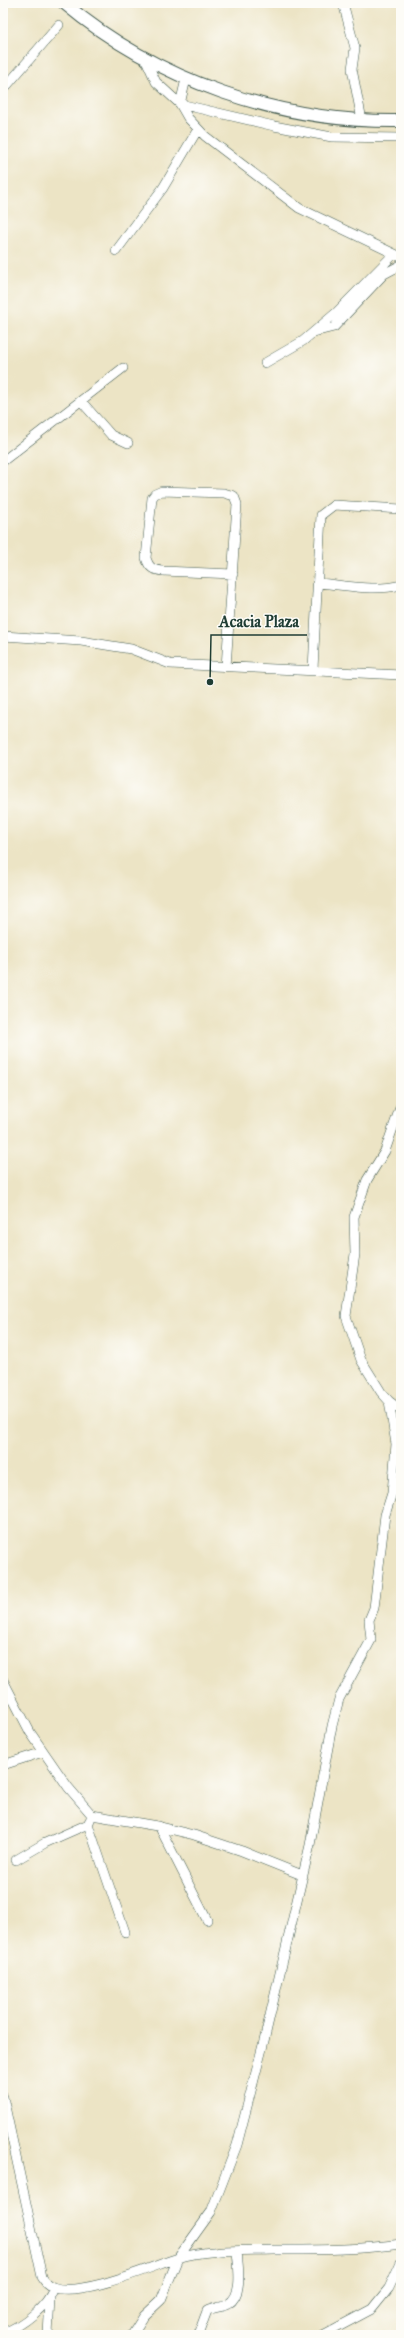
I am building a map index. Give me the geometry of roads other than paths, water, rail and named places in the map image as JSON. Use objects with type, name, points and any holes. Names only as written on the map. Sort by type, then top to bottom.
[{"type":"main road","points":[[64,3],[83,19],[146,60],[186,79],[256,102],[293,111],[362,120],[401,121]]},
{"type":"street","points":[[343,3],[355,48],[352,69],[362,120]]},
{"type":"street","points":[[3,90],[59,25]]},
{"type":"street","points":[[146,60],[156,82],[180,104],[188,118],[198,129],[223,152],[298,208],[398,256],[303,341],[265,363]]},
{"type":"street","points":[[180,104],[186,79]]},
{"type":"street","points":[[180,104],[274,126],[332,137],[401,138]]},
{"type":"street","points":[[116,252],[163,188],[198,129]]},
{"type":"street","points":[[313,332],[334,327],[384,274],[401,265]]},
{"type":"street","points":[[3,461],[123,368]]},
{"type":"street","points":[[81,401],[111,435],[128,443]]},
{"type":"street","points":[[226,667],[233,574],[237,504],[234,496],[224,493],[162,491],[155,494],[152,498],[146,551],[148,566],[158,570],[233,574]]},
{"type":"street","points":[[313,669],[321,515],[334,505],[401,509]]},
{"type":"street","points":[[317,583],[363,589],[386,589],[401,585]]},
{"type":"street","points":[[3,636],[81,641],[131,649],[170,664],[313,669],[401,675]]},
{"type":"street","points":[[401,1107],[385,1152],[367,1180],[354,1217],[354,1254],[346,1316],[361,1360],[389,1401],[401,1410]]},
{"type":"street","points":[[132,2335],[144,2316],[160,2300],[178,2258],[211,2212],[236,2145],[264,2041],[340,1699],[371,1640],[369,1620],[374,1608],[385,1515],[392,1493],[396,1444],[389,1401]]},
{"type":"street","points":[[3,1680],[30,1732],[68,1787],[92,1815],[159,1826],[194,1834],[302,1875]]},
{"type":"street","points":[[3,1765],[44,1752]]},
{"type":"street","points":[[16,1860],[45,1843],[88,1824],[92,1815]]},
{"type":"street","points":[[88,1824],[125,1932]]},
{"type":"street","points":[[159,1826],[207,1920]]},
{"type":"street","points":[[3,2097],[42,2277],[46,2284],[54,2288],[73,2288],[108,2281],[178,2258],[214,2252],[348,2250],[401,2244]]},
{"type":"street","points":[[198,2335],[207,2311],[227,2304],[234,2298],[238,2288],[237,2251]]},
{"type":"street","points":[[323,2335],[372,2309],[388,2288],[401,2262]]},
{"type":"street","points":[[48,2335],[50,2298],[54,2288]]},
{"type":"street","points":[[3,2333],[20,2324],[50,2298]]},
{"type":"place","name":"Acacia Plaza","points":[[210,682]]}]
